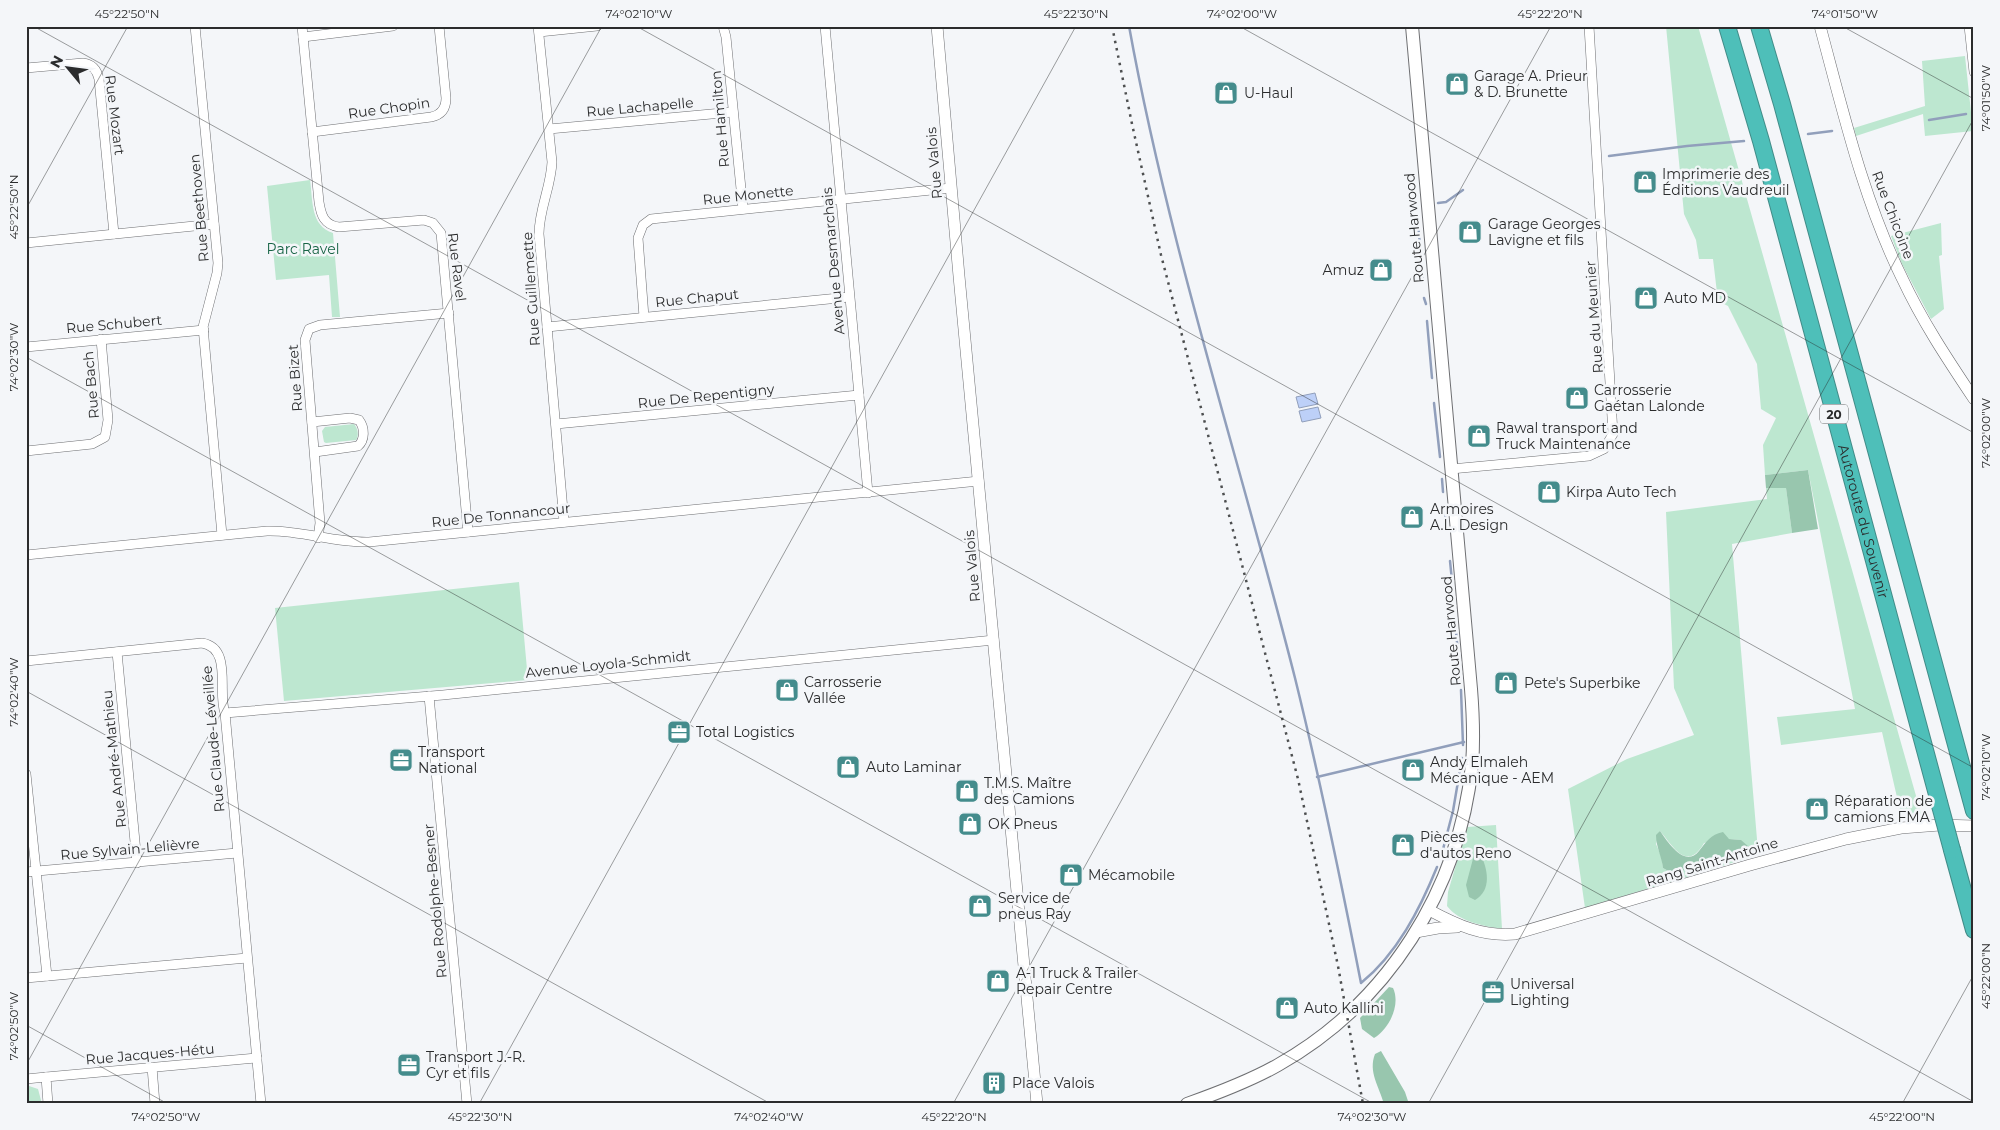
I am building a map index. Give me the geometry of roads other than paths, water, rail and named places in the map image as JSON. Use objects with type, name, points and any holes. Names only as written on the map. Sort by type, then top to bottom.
[{"type":"highway","name":"Autoroute du Souvenir","points":[[1727,26],[1761,142],[1974,930]]},
{"type":"highway","name":"20","points":[[1759,26],[1782,104],[1973,807]]},
{"type":"main road","name":"Route Harwood","points":[[1188,1104],[1265,1072],[1317,1040],[1354,1010],[1373,990],[1400,957],[1429,910],[1446,872],[1460,830],[1467,798],[1472,754],[1470,662],[1412,26]]},
{"type":"street","name":"Rue Beethoven","points":[[195,26],[218,269],[204,330],[222,535]]},
{"type":"street","name":"Rue Ravel","points":[[302,26],[322,218],[331,226],[336,227],[424,220],[433,223],[439,230],[442,238],[468,532]]},
{"type":"street","points":[[303,37],[393,26]]},
{"type":"street","name":"Rue Chopin","points":[[312,132],[431,118],[440,113],[444,108],[446,98],[439,26]]},
{"type":"street","points":[[539,29],[597,26]]},
{"type":"street","name":"Rue Hamilton","points":[[723,26],[726,37],[742,209]]},
{"type":"street","name":"Avenue Desmarchais","points":[[825,26],[868,493]]},
{"type":"street","name":"Rue Valois","points":[[937,26],[1037,1104]]},
{"type":"street","name":"Rue du Meunier","points":[[1451,469],[1589,456],[1604,450],[1613,434],[1589,26]]},
{"type":"street","name":"Rue Chicoine","points":[[1820,26],[1852,146],[1877,220],[1896,266],[1915,304],[1974,399]]},
{"type":"street","name":"Rue Guillemette","points":[[539,29],[549,129],[551,173],[541,213],[539,234],[564,522]]},
{"type":"street","points":[[1971,31],[1974,72]]},
{"type":"street","name":"Rue Mozart","points":[[26,68],[83,62],[90,65],[96,71],[99,79],[114,234]]},
{"type":"street","name":"Rue Lachapelle","points":[[549,129],[733,112]]},
{"type":"street","name":"Rue Monette","points":[[644,317],[638,242],[642,225],[648,220],[952,188]]},
{"type":"street","points":[[26,243],[214,224]]},
{"type":"street","name":"Rue Chaput","points":[[547,326],[850,297]]},
{"type":"street","name":"Rue Bizet","points":[[318,538],[320,523],[305,340],[309,329],[328,324],[449,313]]},
{"type":"street","name":"Rue Schubert","points":[[26,347],[204,330]]},
{"type":"street","name":"Rue Bach","points":[[26,451],[92,444],[105,437],[108,420],[101,339]]},
{"type":"street","name":"Rue De Repentigny","points":[[556,424],[859,394]]},
{"type":"street","points":[[312,422],[350,418],[360,420],[362,427],[363,440],[358,446],[315,452]]},
{"type":"street","name":"Rue De Tonnancour","points":[[26,555],[274,531],[338,541],[363,542],[979,481]]},
{"type":"street","name":"Avenue Loyola-Schmidt","points":[[225,713],[429,696],[994,640]]},
{"type":"street","name":"Rue Claude-Léveillée","points":[[26,661],[208,644],[218,654],[223,687],[222,704],[225,713],[261,1104]]},
{"type":"street","name":"Rue André-Mathieu","points":[[117,652],[137,863]]},
{"type":"street","name":"Rue Rodolphe-Besner","points":[[429,696],[467,1104]]},
{"type":"street","points":[[26,774],[47,976]]},
{"type":"street","name":"Rang Saint-Antoine","points":[[1429,910],[1461,927],[1490,934],[1515,934],[1846,839],[1900,828],[1940,825],[1974,826]]},
{"type":"street","name":"Rue Sylvain-Lelièvre","points":[[26,872],[237,853]]},
{"type":"street","name":"Rang Saint-Antoine","points":[[1416,932],[1438,928],[1461,927]]},
{"type":"street","points":[[26,978],[247,958]]},
{"type":"street","name":"Rue Jacques-Hétu","points":[[26,1079],[257,1058]]},
{"type":"street","points":[[152,1068],[155,1104]]},
{"type":"street","points":[[46,1077],[48,1104]]},
{"type":"water","points":[[1315,393],[1318,404],[1299,408],[1296,397]]},
{"type":"water","points":[[1318,407],[1321,418],[1302,422],[1299,411]]},
{"type":"waterway","points":[[1129,26],[1145,109],[1164,191],[1206,354],[1295,678],[1330,830],[1361,983],[1386,959],[1406,930],[1423,899],[1437,867]]},
{"type":"waterway","points":[[1929,120],[1966,114]]},
{"type":"waterway","points":[[1808,134],[1832,131]]},
{"type":"waterway","points":[[1609,156],[1744,141]]},
{"type":"waterway","points":[[1438,203],[1446,202],[1463,190]]},
{"type":"waterway","points":[[1416,209],[1415,200],[1417,196]]},
{"type":"waterway","points":[[1418,224],[1423,280]]},
{"type":"waterway","points":[[1424,298],[1426,304]]},
{"type":"waterway","points":[[1427,321],[1432,378]]},
{"type":"waterway","points":[[1434,403],[1440,457]]},
{"type":"waterway","points":[[1442,479],[1443,492]]},
{"type":"waterway","points":[[1445,512],[1446,528]]},
{"type":"waterway","points":[[1450,561],[1452,581]]},
{"type":"waterway","points":[[1455,622],[1459,663]]},
{"type":"waterway","points":[[1461,690],[1463,745]]},
{"type":"waterway","points":[[1317,777],[1464,742]]},
{"type":"waterway","points":[[1442,853],[1453,811],[1462,758]]},
{"type":"railway","points":[[1112,26],[1161,255],[1298,779],[1338,966],[1363,1104]]},
{"type":"place","name":"Garage A. Prieur & D. Brunette","points":[[1457,84]]},
{"type":"place","name":"U-Haul","points":[[1226,93]]},
{"type":"place","name":"Imprimerie des Éditions Vaudreuil","points":[[1645,182]]},
{"type":"place","name":"Garage Georges Lavigne et fils","points":[[1470,232]]},
{"type":"place","name":"Amuz","points":[[1381,270]]},
{"type":"place","name":"Auto MD","points":[[1646,298]]},
{"type":"place","name":"Carrosserie Gaétan Lalonde","points":[[1577,398]]},
{"type":"place","name":"Rawal transport and Truck Maintenance","points":[[1479,436]]},
{"type":"place","name":"Kirpa Auto Tech","points":[[1549,492]]},
{"type":"place","name":"Armoires A.L. Design","points":[[1412,517]]},
{"type":"place","name":"Pete's Superbike","points":[[1506,683]]},
{"type":"place","name":"Carrosserie Vallée","points":[[787,690]]},
{"type":"place","name":"Total Logistics","points":[[679,732]]},
{"type":"place","name":"Transport National","points":[[401,760]]},
{"type":"place","name":"Auto Laminar","points":[[848,767]]},
{"type":"place","name":"Andy Elmaleh Mécanique - AEM","points":[[1413,770]]},
{"type":"place","name":"T.M.S. Maître des Camions","points":[[967,791]]},
{"type":"place","name":"Réparation de camions FMA","points":[[1817,809]]},
{"type":"place","name":"OK Pneus","points":[[970,824]]},
{"type":"place","name":"Pièces d'autos Reno","points":[[1403,845]]},
{"type":"place","name":"Mécamobile","points":[[1071,875]]},
{"type":"place","name":"Service de pneus Ray","points":[[980,906]]},
{"type":"place","name":"A-1 Truck & Trailer Repair Centre","points":[[998,981]]},
{"type":"place","name":"Universal Lighting","points":[[1493,992]]},
{"type":"place","name":"Auto Kallini","points":[[1287,1008]]},
{"type":"place","name":"Transport J.-R. Cyr et fils","points":[[409,1065]]},
{"type":"place","name":"Place Valois","points":[[994,1083]]},
{"type":"park label","name":"Parc Ravel","points":[[303,249]]}]
